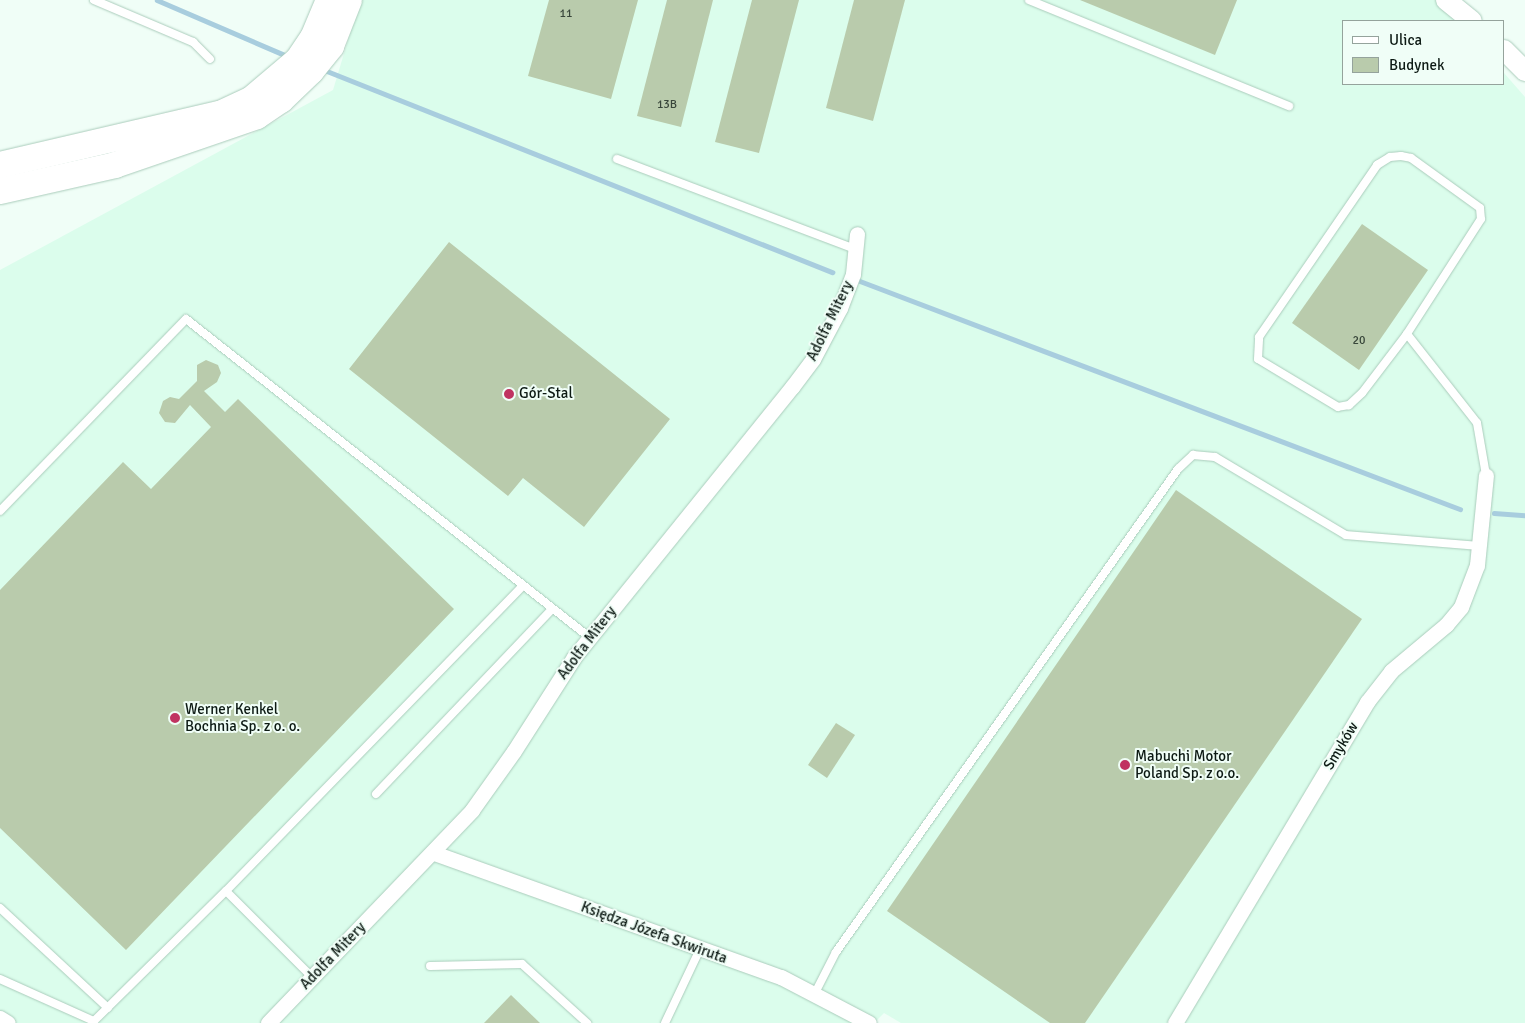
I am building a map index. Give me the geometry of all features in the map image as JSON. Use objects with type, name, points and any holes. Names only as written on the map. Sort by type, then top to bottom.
[{"type":"highway","points":[[0,165],[220,114],[252,100],[298,60],[314,38],[329,0]]},
{"type":"highway","points":[[0,191],[114,165],[172,148],[257,116],[299,85],[321,59],[331,46],[349,0]]},
{"type":"main road","points":[[1446,0],[1471,20]]},
{"type":"main road","points":[[1505,51],[1525,71]]},
{"type":"street","name":"Adolfa Mitery","points":[[268,1023],[434,853],[495,780],[589,637],[813,359],[840,308],[852,274],[857,234]]},
{"type":"street","name":"Smyków","points":[[1175,1023],[1367,702],[1391,671],[1446,625],[1461,607],[1474,580],[1480,546],[1486,475]]},
{"type":"street","name":"Księdza Józefa Skwiruta","points":[[434,853],[700,949],[815,993],[869,1023]]},
{"type":"street","points":[[0,1018],[8,1023]]},
{"type":"lane","points":[[94,0],[193,42],[210,59]]},
{"type":"lane","points":[[1029,0],[1289,106]]},
{"type":"lane","points":[[1401,156],[1411,158],[1480,208],[1481,219],[1407,334],[1362,393],[1344,406],[1338,407],[1258,359],[1259,337],[1377,166],[1390,157],[1401,156]]},
{"type":"lane","points":[[616,159],[855,249]]},
{"type":"lane","points":[[0,511],[186,319],[589,637]]},
{"type":"lane","points":[[1407,334],[1477,423],[1486,475]]},
{"type":"lane","points":[[815,993],[836,952],[1172,477],[1193,454],[1215,456],[1346,535],[1480,546]]},
{"type":"lane","points":[[0,979],[94,1022],[226,891],[523,586]]},
{"type":"lane","points":[[376,794],[552,609]]},
{"type":"lane","points":[[226,891],[312,977]]},
{"type":"lane","points":[[0,908],[108,1008]]},
{"type":"lane","points":[[665,1023],[700,949]]},
{"type":"lane","points":[[430,966],[522,964],[587,1023]]},
{"type":"shaded area","points":[[360,0],[1438,0],[1456,20],[1342,20],[1342,85],[1505,85],[1505,74],[1525,97],[1525,1023],[901,1023],[884,1013],[874,1023],[0,1023],[0,270],[333,90]]},
{"type":"building","points":[[549,0],[638,0],[611,99],[528,76]]},
{"type":"building","points":[[667,0],[713,0],[681,127],[637,116]]},
{"type":"building","points":[[752,0],[799,0],[759,153],[715,142]]},
{"type":"building","points":[[854,0],[905,0],[873,121],[826,108]]},
{"type":"building","points":[[1080,0],[1237,0],[1215,55]]},
{"type":"building","points":[[1362,224],[1428,270],[1359,370],[1292,323]]},
{"type":"building","name":"Gór-Stal","points":[[449,242],[670,419],[584,527],[523,478],[508,496],[349,369]]},
{"type":"building","name":"Werner Kenkel Bochnia Sp. z o. o.","points":[[206,360],[218,365],[221,373],[217,382],[204,391],[225,412],[238,399],[454,609],[126,950],[0,828],[0,590],[123,462],[151,489],[211,427],[190,405],[175,423],[165,422],[159,413],[163,401],[170,397],[179,399],[197,381],[197,365]]},
{"type":"building","name":"Mabuchi Motor Poland Sp. z o.o.","points":[[1176,490],[1362,619],[1085,1023],[1050,1023],[887,911]]},
{"type":"building","points":[[836,723],[855,735],[827,778],[808,765]]},
{"type":"building","points":[[511,995],[540,1023],[484,1023]]},
{"type":"waterway","points":[[157,0],[285,55]]},
{"type":"waterway","points":[[327,71],[832,272]]},
{"type":"waterway","points":[[860,281],[1460,509]]},
{"type":"waterway","points":[[1494,513],[1525,515]]},
{"type":"place","name":"Gór-Stal","points":[[509,394]]},
{"type":"place","name":"Werner Kenkel Bochnia Sp. z o. o.","points":[[175,718]]},
{"type":"place","name":"Mabuchi Motor Poland Sp. z o.o.","points":[[1125,765]]}]
